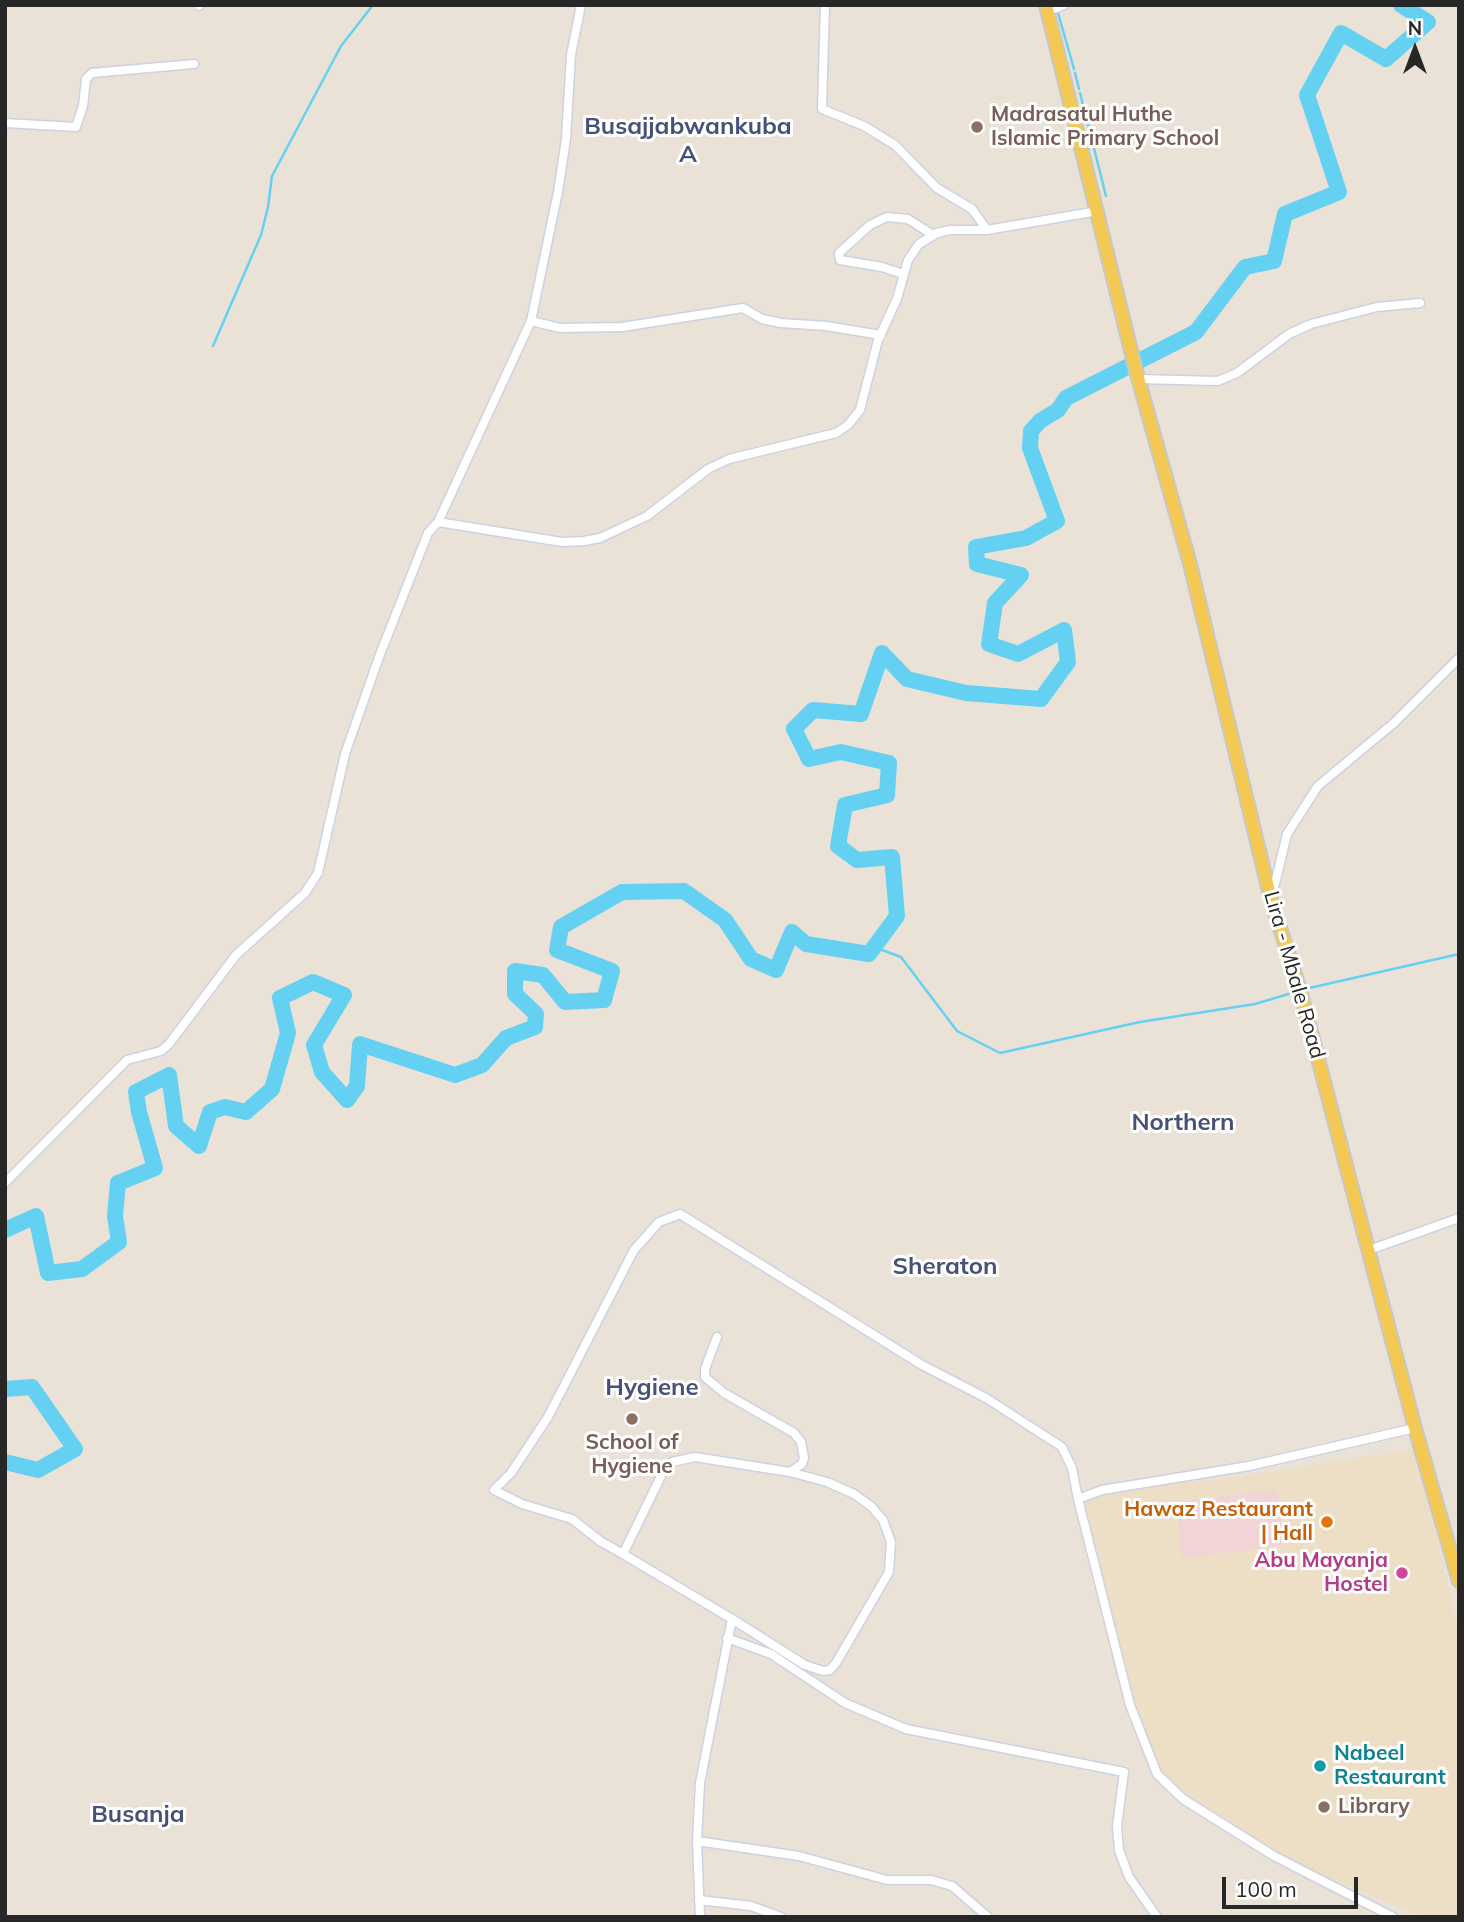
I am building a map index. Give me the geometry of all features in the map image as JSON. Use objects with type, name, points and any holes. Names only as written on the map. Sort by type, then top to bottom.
[{"type":"main road","points":[[1047,8],[1098,211]]},
{"type":"main road","name":"Lira - Mbale Road","points":[[1098,211],[1136,373],[1193,576],[1271,900],[1300,990],[1415,1429],[1459,1581]]},
{"type":"street","points":[[5,1183],[127,1060],[161,1051],[169,1044],[241,948],[312,884],[321,863],[345,754],[424,541],[438,522],[531,321],[558,192],[566,139],[573,43],[581,5]]},
{"type":"street","points":[[825,5],[822,109],[871,130],[895,145],[937,188],[972,209],[987,230]]},
{"type":"street","points":[[1047,8],[1064,5]]},
{"type":"street","points":[[5,122],[76,127],[83,106],[86,79],[92,73],[194,64]]},
{"type":"street","points":[[438,522],[574,542],[600,538],[633,524],[708,469],[729,458],[781,445],[813,441],[842,429],[860,410],[881,335],[897,299],[912,253],[933,235],[968,228],[987,230],[1098,211]]},
{"type":"street","points":[[903,274],[882,267],[840,260],[839,253],[870,225],[887,217],[908,219],[933,235]]},
{"type":"street","points":[[1136,373],[1218,381],[1237,373],[1289,334],[1311,324],[1377,307],[1420,303]]},
{"type":"street","points":[[531,321],[560,328],[602,328],[700,316],[743,307],[761,319],[881,335]]},
{"type":"street","points":[[1271,900],[1287,834],[1318,786],[1395,722],[1459,658]]},
{"type":"street","points":[[623,1554],[664,1470],[672,1462],[695,1457],[790,1472],[827,1482],[834,1488],[854,1494],[879,1514],[891,1542],[888,1576],[836,1663],[827,1671],[805,1665],[623,1554],[572,1519],[522,1504],[494,1490],[511,1474],[548,1417],[634,1250],[659,1222],[680,1214],[922,1365],[986,1398],[1062,1447],[1072,1468],[1130,1705],[1157,1774],[1183,1799],[1274,1856],[1392,1917]]},
{"type":"street","points":[[1369,1250],[1459,1218]]},
{"type":"street","points":[[717,1337],[705,1369],[705,1377],[724,1393],[794,1433],[801,1442],[804,1458],[802,1464],[790,1472]]},
{"type":"street","points":[[1078,1499],[1102,1490],[1249,1465],[1415,1429]]},
{"type":"street","points":[[700,1917],[697,1841],[700,1783],[732,1619]]},
{"type":"street","points":[[727,1638],[771,1654],[852,1707],[906,1729],[1124,1772],[1117,1826],[1119,1850],[1129,1877],[1157,1917]]},
{"type":"street","points":[[697,1841],[799,1856],[887,1880],[931,1880],[953,1886],[988,1917]]},
{"type":"street","points":[[699,1900],[751,1906],[781,1917]]},
{"type":"shaded area","points":[[1416,1449],[1459,1631],[1459,1917],[1424,1917],[1275,1856],[1185,1799],[1161,1774],[1135,1709],[1081,1502],[1118,1489],[1237,1477]]},
{"type":"shaded area","points":[[1277,1490],[1284,1546],[1182,1558],[1176,1502]]},
{"type":"waterway","points":[[213,346],[261,235],[272,176],[341,46],[373,5]]},
{"type":"waterway","points":[[5,1230],[36,1216],[48,1273],[82,1269],[119,1242],[115,1216],[118,1183],[155,1168],[136,1092],[169,1075],[176,1126],[199,1146],[210,1112],[225,1107],[246,1112],[272,1089],[288,1033],[280,998],[313,982],[344,995],[314,1045],[322,1072],[347,1100],[357,1086],[360,1044],[455,1075],[482,1065],[506,1038],[535,1027],[536,1014],[515,994],[515,971],[543,975],[565,1002],[604,1000],[612,971],[557,950],[561,927],[622,892],[684,891],[725,920],[751,959],[776,970],[792,932],[806,944],[869,954],[897,916],[892,857],[857,860],[838,846],[845,805],[887,795],[889,763],[841,752],[809,759],[794,729],[813,710],[861,714],[882,653],[907,679],[966,693],[1041,699],[1068,662],[1064,630],[1018,654],[989,644],[995,603],[1021,575],[977,564],[976,547],[1026,538],[1057,521],[1030,448],[1031,431],[1040,421],[1058,410],[1066,398],[1196,332],[1245,267],[1274,261],[1285,214],[1339,192],[1307,95],[1341,33],[1386,59],[1428,22],[1401,5]]},
{"type":"waterway","points":[[1058,13],[1074,69]]},
{"type":"waterway","points":[[1075,73],[1079,89]]},
{"type":"waterway","points":[[1080,93],[1106,196]]},
{"type":"waterway","points":[[874,947],[901,957],[957,1031],[1000,1053],[1140,1022],[1255,1004],[1295,992]]},
{"type":"waterway","points":[[1305,989],[1459,954]]},
{"type":"waterway","points":[[5,1389],[32,1387],[75,1449],[38,1470],[5,1462]]},
{"type":"place","name":"Madrasatul Huthe Islamic Primary School","points":[[977,127]]},
{"type":"place","name":"School of Hygiene","points":[[632,1419]]},
{"type":"place","name":"Hawaz Restaurant | Hall","points":[[1327,1522]]},
{"type":"place","name":"Abu Mayanja Hostel","points":[[1402,1573]]},
{"type":"place","name":"Nabeel Restaurant","points":[[1320,1766]]},
{"type":"place","name":"Library","points":[[1324,1807]]},
{"type":"district","name":"Busajjabwankuba A","points":[[688,141]]},
{"type":"district","name":"Northern","points":[[1183,1123]]},
{"type":"district","name":"Sheraton","points":[[945,1267]]},
{"type":"district","name":"Hygiene","points":[[652,1388]]},
{"type":"district","name":"Busanja","points":[[138,1815]]}]
